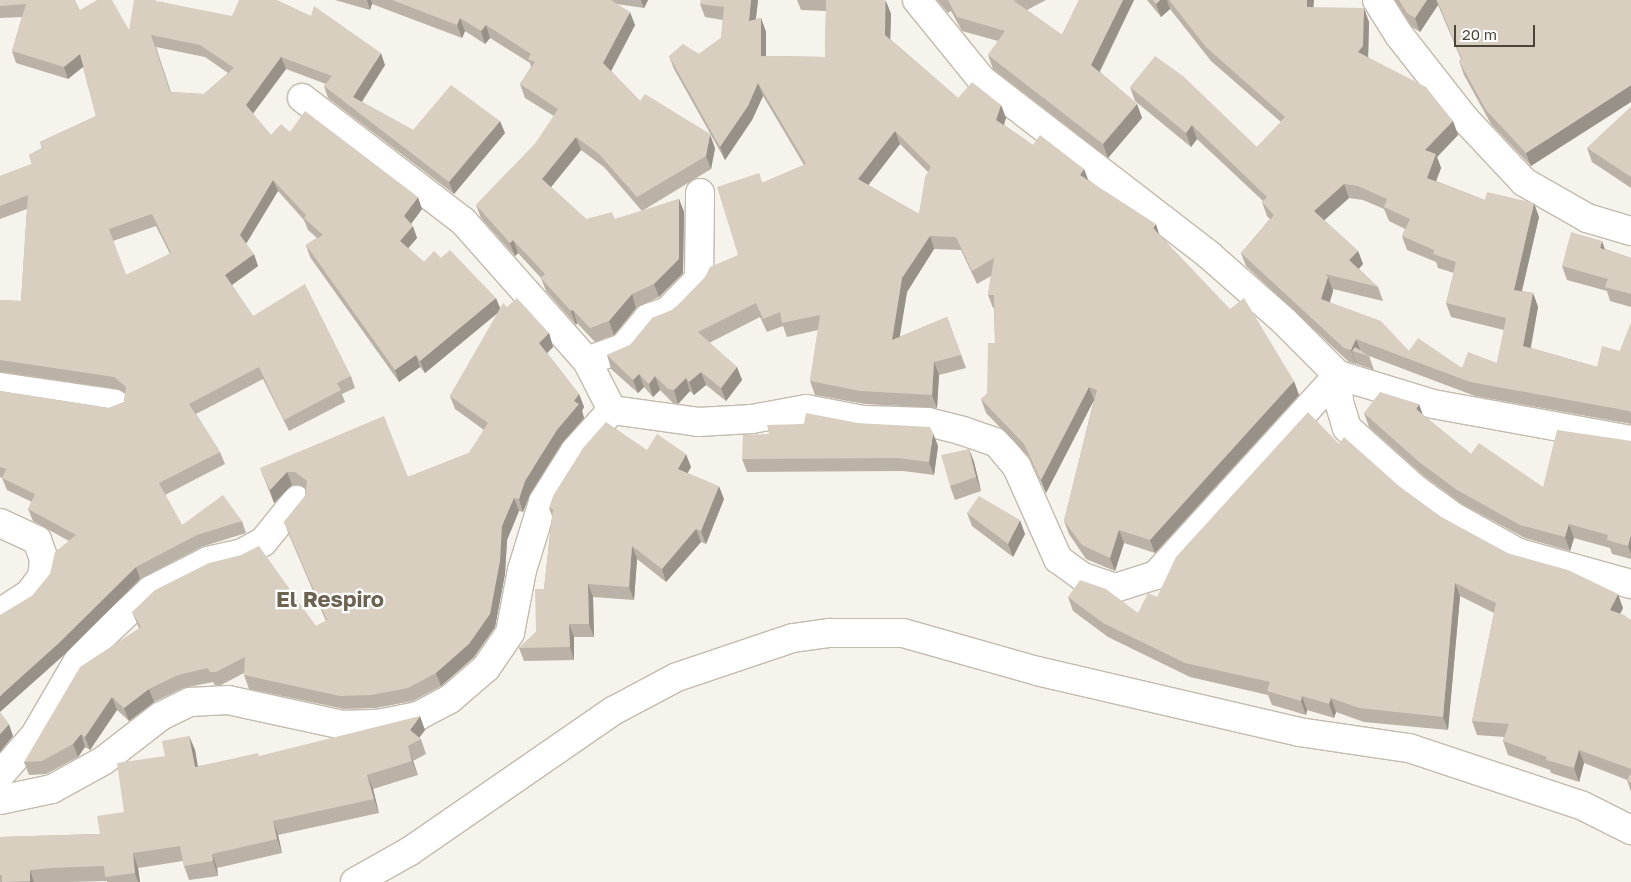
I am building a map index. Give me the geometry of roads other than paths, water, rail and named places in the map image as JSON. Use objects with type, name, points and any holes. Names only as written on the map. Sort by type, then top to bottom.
[{"type":"street","points":[[917,0],[982,80],[1209,255],[1284,321],[1338,375],[1433,404],[1631,440]]},
{"type":"street","points":[[1377,0],[1399,35],[1464,118],[1524,182],[1588,218],[1631,231]]},
{"type":"street","points":[[302,98],[463,221],[587,361],[612,410]]},
{"type":"street","points":[[587,361],[623,348],[648,318],[668,311],[699,279],[700,193]]},
{"type":"street","points":[[612,410],[698,422],[752,419],[806,409],[863,420],[928,422],[963,431],[996,443],[1018,467],[1058,558],[1083,577],[1115,588],[1156,575],[1338,375]]},
{"type":"street","points":[[1338,375],[1339,402],[1347,428],[1414,488],[1454,517],[1519,553],[1631,584]]},
{"type":"street","points":[[0,387],[116,404]]},
{"type":"street","points":[[0,800],[52,789],[103,761],[161,716],[190,702],[228,700],[343,725],[418,716],[450,699],[486,668],[510,632],[522,570],[542,502],[575,451],[612,410]]},
{"type":"street","points":[[0,775],[35,735],[81,656],[151,590],[208,561],[242,553],[263,542],[297,500]]},
{"type":"street","points":[[0,523],[37,540],[44,559],[42,576],[29,594],[0,614]]},
{"type":"street","points":[[355,882],[410,850],[613,711],[677,677],[793,638],[830,633],[903,633],[1037,671],[1299,732],[1409,748],[1583,806],[1631,830]]},
{"type":"district","name":"El Respiro","points":[[330,599]]}]
